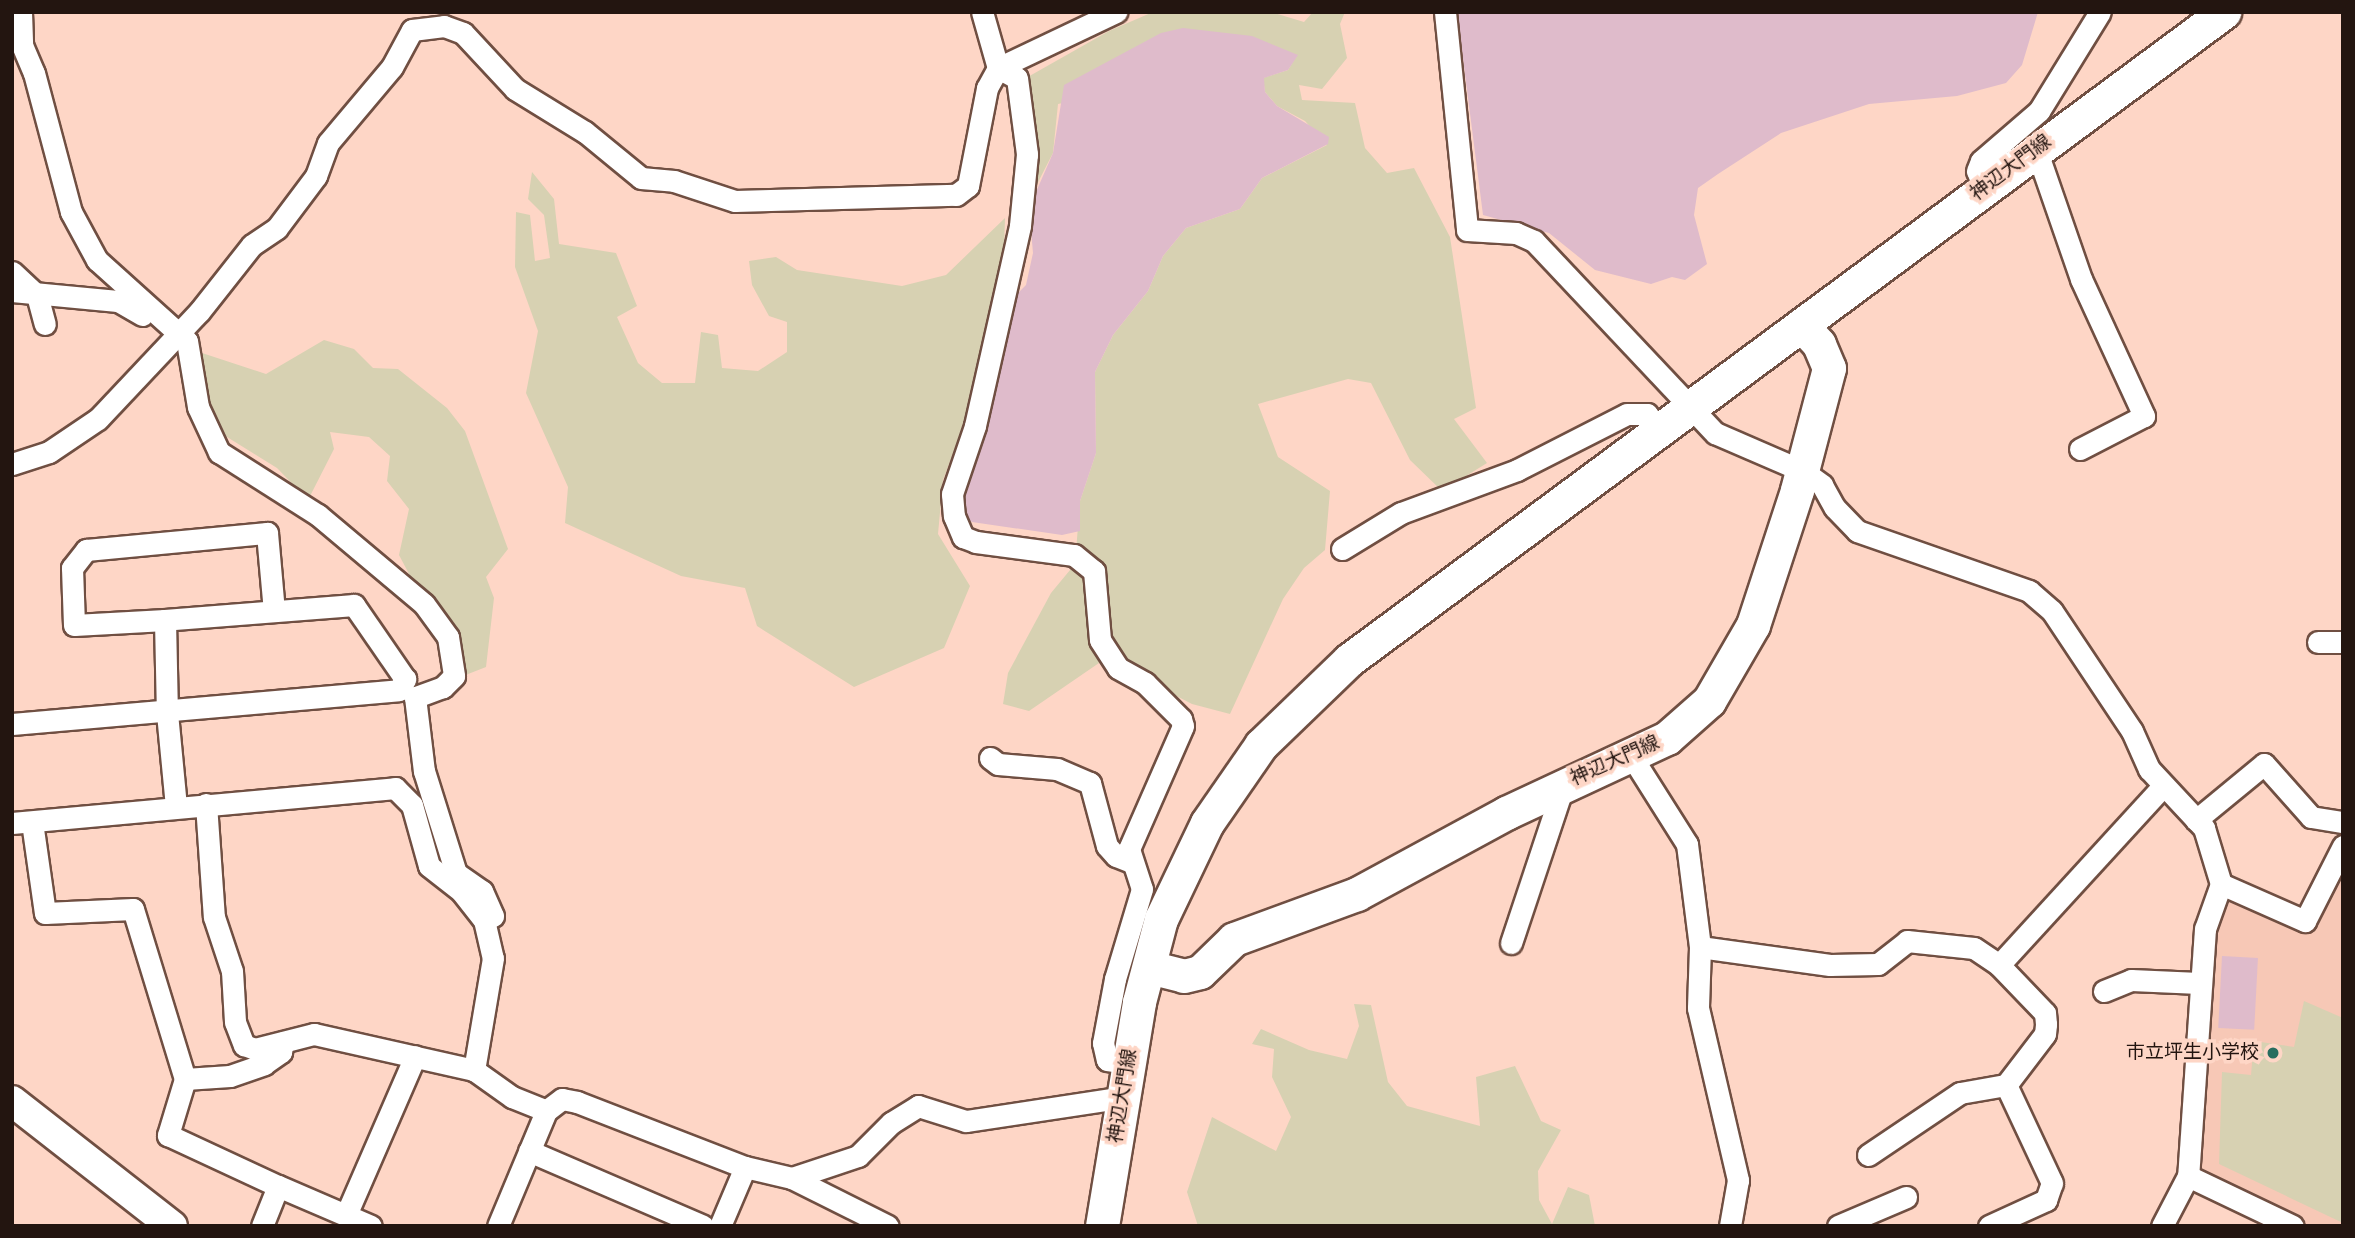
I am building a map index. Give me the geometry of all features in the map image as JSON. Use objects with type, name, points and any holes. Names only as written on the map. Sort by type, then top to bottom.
[{"type":"main road","name":"神辺大門線","points":[[1102,1226],[1129,1063],[1161,919],[1202,834],[1235,780],[1280,726],[1349,660],[2224,12]]},
{"type":"main road","name":"神辺大門線","points":[[1149,967],[1184,975],[1200,972],[1234,939],[1357,894],[1564,784],[1679,729],[1709,701],[1728,673],[1753,625],[1803,471],[1829,368],[1819,344],[1801,325]]},
{"type":"street","points":[[12,724],[407,694],[443,687],[454,676],[448,637],[424,604],[318,515],[219,452],[198,407],[187,341],[97,260],[81,234],[17,43],[21,12]]},
{"type":"street","points":[[982,12],[998,68],[1017,78],[1026,121],[1026,166],[1015,250],[975,426],[952,494],[954,516],[963,537],[976,542],[1074,555],[1094,571],[1100,640],[1118,668],[1145,683],[1181,719],[1183,726],[1129,849],[1142,889],[1115,979],[1102,1043],[1107,1060],[1129,1063]]},
{"type":"street","points":[[12,464],[76,437],[199,312],[252,245],[277,228],[305,194],[328,143],[393,67],[412,30],[444,26],[463,33],[515,89],[585,132],[641,178],[674,181],[735,201],[956,195],[968,186],[987,88],[998,68],[1116,12]]},
{"type":"street","points":[[1445,12],[1467,230],[1516,233],[1534,241],[1693,405],[1715,433],[1803,471],[1822,485],[1835,508],[1857,531],[2011,582],[2052,611],[2163,786],[2204,828],[2221,884],[2205,929],[2199,983],[2188,1176],[2162,1226]]},
{"type":"street","points":[[1984,188],[1977,171],[1981,161],[2039,111],[2100,12]]},
{"type":"street","points":[[2036,149],[2081,279],[2144,416],[2080,449]]},
{"type":"street","points":[[12,272],[37,295],[45,324]]},
{"type":"street","points":[[12,291],[118,301],[147,318],[157,314]]},
{"type":"street","points":[[1342,549],[1401,513],[1517,470],[1627,414],[1647,414],[1659,430]]},
{"type":"street","points":[[274,611],[267,533],[86,550],[72,568],[74,625],[165,620],[354,605],[405,679],[424,771],[456,873],[482,891],[493,916],[484,920]]},
{"type":"street","points":[[165,620],[167,713],[176,807]]},
{"type":"street","points":[[2318,642],[2343,642]]},
{"type":"street","points":[[1629,754],[1686,844],[1700,947],[1698,1008],[1738,1180],[1730,1226]]},
{"type":"street","points":[[990,758],[998,764],[1057,769],[1090,783],[1107,846],[1116,856],[1132,862]]},
{"type":"street","points":[[2196,820],[2264,764],[2311,817],[2343,822]]},
{"type":"street","points":[[1511,943],[1564,784]]},
{"type":"street","points":[[1999,965],[2163,786]]},
{"type":"street","points":[[371,1226],[168,1135],[185,1079],[133,909],[45,913],[22,822],[396,788],[412,805],[429,866],[461,891],[484,920],[493,958],[474,1070]]},
{"type":"street","points":[[206,804],[214,917],[232,971],[235,1022],[244,1045],[255,1049],[314,1034],[415,1056],[474,1070],[512,1097],[546,1111]]},
{"type":"street","points":[[2221,884],[2305,921],[2343,846]]},
{"type":"street","points":[[1700,947],[1830,965],[1878,964],[1907,941],[1974,948],[1999,965],[2045,1013],[2045,1034],[2006,1086],[1960,1093],[1868,1154]]},
{"type":"street","points":[[2104,991],[2131,980],[2199,983]]},
{"type":"street","points":[[185,1079],[230,1076],[264,1064],[281,1052],[283,1042]]},
{"type":"street","points":[[346,1215],[415,1056]]},
{"type":"street","points":[[1989,1226],[2046,1200],[2052,1183],[2006,1086]]},
{"type":"street","points":[[792,1178],[858,1156],[891,1123],[918,1106],[966,1121],[1124,1097]]},
{"type":"street","points":[[498,1226],[546,1111],[562,1099],[577,1102],[745,1167],[792,1178],[888,1226]]},
{"type":"street","points":[[12,1101],[172,1226]]},
{"type":"street","points":[[529,1151],[703,1226]]},
{"type":"street","points":[[719,1226],[745,1167]]},
{"type":"street","points":[[2188,1176],[2293,1226]]},
{"type":"street","points":[[262,1226],[278,1186]]},
{"type":"street","points":[[1838,1226],[1906,1197]]},
{"type":"shaded area","points":[[1153,12],[1271,12],[1304,22],[1313,12],[1345,12],[1340,24],[1347,58],[1322,89],[1299,85],[1302,100],[1355,103],[1365,148],[1387,173],[1414,168],[1450,237],[1476,408],[1454,419],[1487,463],[1442,491],[1410,460],[1371,383],[1348,379],[1258,404],[1278,457],[1330,491],[1325,550],[1304,568],[1283,599],[1230,714],[1192,704],[1126,670],[1091,623],[1099,663],[1029,711],[1003,704],[1008,673],[1051,593],[1075,564],[1080,501],[1096,453],[1095,372],[1113,335],[1148,291],[1163,256],[1186,228],[1240,209],[1262,178],[1327,145],[1305,121],[1277,106],[1265,92],[1263,78],[1288,70],[1297,55],[1058,104],[1053,153],[1034,190],[1026,78],[1109,31]]},
{"type":"shaded area","points":[[1457,12],[2038,12],[2022,65],[2006,83],[1957,96],[1869,104],[1781,133],[1698,188],[1694,215],[1707,264],[1685,280],[1672,277],[1651,284],[1595,270],[1549,233],[1483,215]]},
{"type":"shaded area","points":[[1183,28],[1252,36],[1298,55],[1288,70],[1264,78],[1265,92],[1277,106],[1329,137],[1328,144],[1262,178],[1240,209],[1186,228],[1163,256],[1148,291],[1113,335],[1095,372],[1096,453],[1080,501],[1080,531],[1062,535],[972,522],[954,508],[1002,309],[1026,285],[1033,253],[1029,208],[1053,153],[1064,85],[1161,33]]},
{"type":"shaded area","points":[[532,172],[554,199],[559,244],[616,253],[637,306],[617,317],[638,363],[662,383],[695,383],[701,332],[718,335],[722,368],[758,371],[787,352],[787,322],[769,316],[752,285],[749,261],[776,257],[797,270],[902,286],[946,275],[1005,218],[1004,251],[972,403],[943,480],[938,534],[970,586],[944,648],[854,687],[757,626],[745,588],[681,576],[565,523],[568,487],[526,393],[538,331],[515,267],[516,212],[530,215],[535,261],[550,258],[544,215],[528,199]]},
{"type":"shaded area","points":[[324,340],[354,349],[373,368],[398,369],[447,408],[465,431],[508,549],[486,577],[494,598],[486,667],[463,676],[399,555],[409,509],[387,481],[390,456],[369,437],[330,432],[334,449],[308,500],[277,468],[219,432],[202,394],[196,351],[266,374]]},
{"type":"shaded area","name":"市立坪生小学校","points":[[2343,857],[2343,1226],[2309,1226],[2195,1174],[2211,931],[2222,901],[2230,897],[2307,933]]},
{"type":"shaded area","points":[[2222,956],[2258,958],[2254,1030],[2218,1028]]},
{"type":"shaded area","points":[[2304,1001],[2343,1018],[2343,1223],[2219,1164],[2222,1072],[2251,1075],[2254,1041],[2294,1047]]},
{"type":"shaded area","points":[[1354,1004],[1371,1005],[1388,1082],[1407,1106],[1480,1126],[1476,1077],[1515,1066],[1541,1121],[1561,1130],[1538,1171],[1539,1200],[1552,1224],[1568,1187],[1589,1195],[1595,1226],[1198,1226],[1187,1192],[1212,1117],[1276,1151],[1291,1117],[1272,1077],[1274,1049],[1252,1044],[1261,1029],[1309,1050],[1347,1059],[1359,1026]]},
{"type":"place","name":"市立坪生小学校","points":[[2273,1053]]}]
